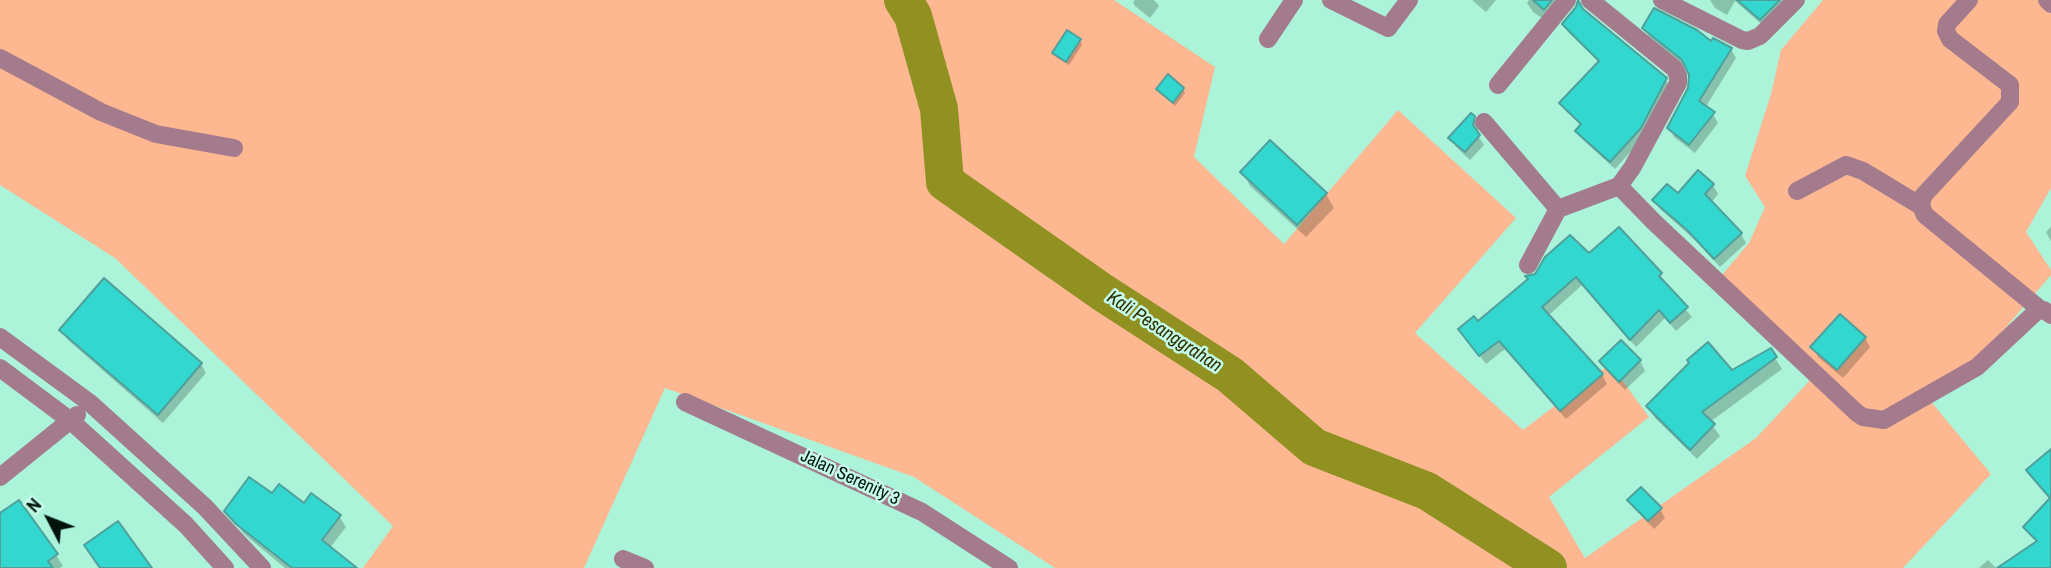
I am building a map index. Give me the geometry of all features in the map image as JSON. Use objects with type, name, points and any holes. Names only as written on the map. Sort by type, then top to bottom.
[{"type":"street","points":[[1268,38],[1294,0]]},
{"type":"street","points":[[1331,0],[1388,28],[1409,0]]},
{"type":"street","points":[[1498,85],[1567,0]]},
{"type":"street","points":[[1528,265],[1558,209],[1619,186],[1632,168],[1678,83],[1675,69],[1590,0]]},
{"type":"street","points":[[1662,0],[1748,41],[1760,36],[1796,0]]},
{"type":"street","points":[[1921,206],[1923,196],[2010,102],[2010,85],[1950,39],[1946,32],[1947,24],[1969,0]]},
{"type":"street","points":[[2047,0],[2051,4]]},
{"type":"street","points":[[0,58],[101,112],[156,134],[234,148]]},
{"type":"street","points":[[1485,122],[1558,209]]},
{"type":"street","points":[[1797,191],[1846,165],[1863,171],[1921,206],[1926,215],[2046,313]]},
{"type":"street","points":[[1619,186],[1863,417],[1884,420],[1977,367],[2037,311],[2046,313]]},
{"type":"street","points":[[0,337],[90,403],[205,507],[262,568]]},
{"type":"street","points":[[0,368],[71,421],[186,525],[225,568]]},
{"type":"street","name":"Jalan Serenity 3","points":[[685,402],[922,512],[1009,568]]},
{"type":"street","points":[[0,477],[90,403]]},
{"type":"street","points":[[623,559],[645,568]]},
{"type":"shaded area","points":[[0,0],[1114,0],[1215,67],[1194,157],[1284,244],[1398,110],[1516,218],[1415,333],[1523,430],[1610,364],[1649,417],[1549,497],[1585,558],[1756,438],[1814,376],[1715,283],[1749,243],[1765,207],[1745,176],[1771,94],[1781,50],[1823,0],[2051,0],[2051,188],[2026,232],[2051,270],[2051,275],[1976,362],[1928,398],[1991,474],[1903,568],[1055,568],[914,477],[665,388],[584,568],[363,568],[393,526],[115,258],[0,185]]},
{"type":"building","points":[[1533,0],[1552,0],[1544,10]]},
{"type":"building","points":[[1578,0],[1583,9],[1667,78],[1641,128],[1610,162],[1575,131],[1581,124],[1559,103],[1599,61],[1562,24],[1576,7]]},
{"type":"building","points":[[1737,0],[1780,0],[1760,20]]},
{"type":"building","points":[[1654,8],[1697,30],[1711,41],[1713,38],[1732,48],[1699,101],[1715,112],[1689,145],[1667,128],[1688,88],[1689,75],[1682,60],[1642,28]]},
{"type":"building","points":[[1067,30],[1081,39],[1066,62],[1052,53]]},
{"type":"building","points":[[1168,74],[1184,88],[1173,103],[1156,89]]},
{"type":"building","points":[[1471,113],[1475,116],[1473,125],[1480,135],[1465,152],[1448,138]]},
{"type":"building","points":[[1270,140],[1327,193],[1297,225],[1240,172]]},
{"type":"building","points":[[1698,170],[1714,184],[1705,194],[1742,233],[1714,259],[1687,230],[1652,200],[1667,184],[1678,193]]},
{"type":"building","points":[[1619,227],[1662,273],[1659,276],[1688,307],[1670,323],[1659,310],[1630,340],[1576,277],[1542,307],[1603,374],[1560,411],[1499,341],[1479,356],[1458,329],[1474,316],[1478,321],[1528,279],[1525,276],[1535,274],[1545,257],[1570,235],[1589,253]]},
{"type":"building","points":[[104,278],[202,363],[158,415],[59,330]]},
{"type":"building","points":[[1840,314],[1866,337],[1837,370],[1810,347]]},
{"type":"building","points":[[1621,340],[1641,360],[1619,382],[1599,361]]},
{"type":"building","points":[[1708,342],[1732,370],[1771,348],[1777,357],[1702,412],[1715,424],[1690,450],[1646,406],[1689,363],[1687,360]]},
{"type":"building","points":[[2051,449],[2051,568],[1997,568],[2037,541],[2023,527],[2050,498],[2026,470]]},
{"type":"building","points":[[249,477],[272,493],[279,484],[304,503],[311,493],[341,515],[322,540],[357,568],[292,568],[236,524],[224,511]]},
{"type":"building","points":[[1641,487],[1662,508],[1648,521],[1627,500]]},
{"type":"building","points":[[19,500],[58,554],[48,561],[53,568],[0,568],[0,513]]},
{"type":"building","points":[[118,521],[152,568],[100,568],[84,545]]},
{"type":"waterway","name":"Kali Pesanggrahan","points":[[903,0],[913,16],[939,109],[945,182],[1102,292],[1230,375],[1314,447],[1427,491],[1548,568]]}]
